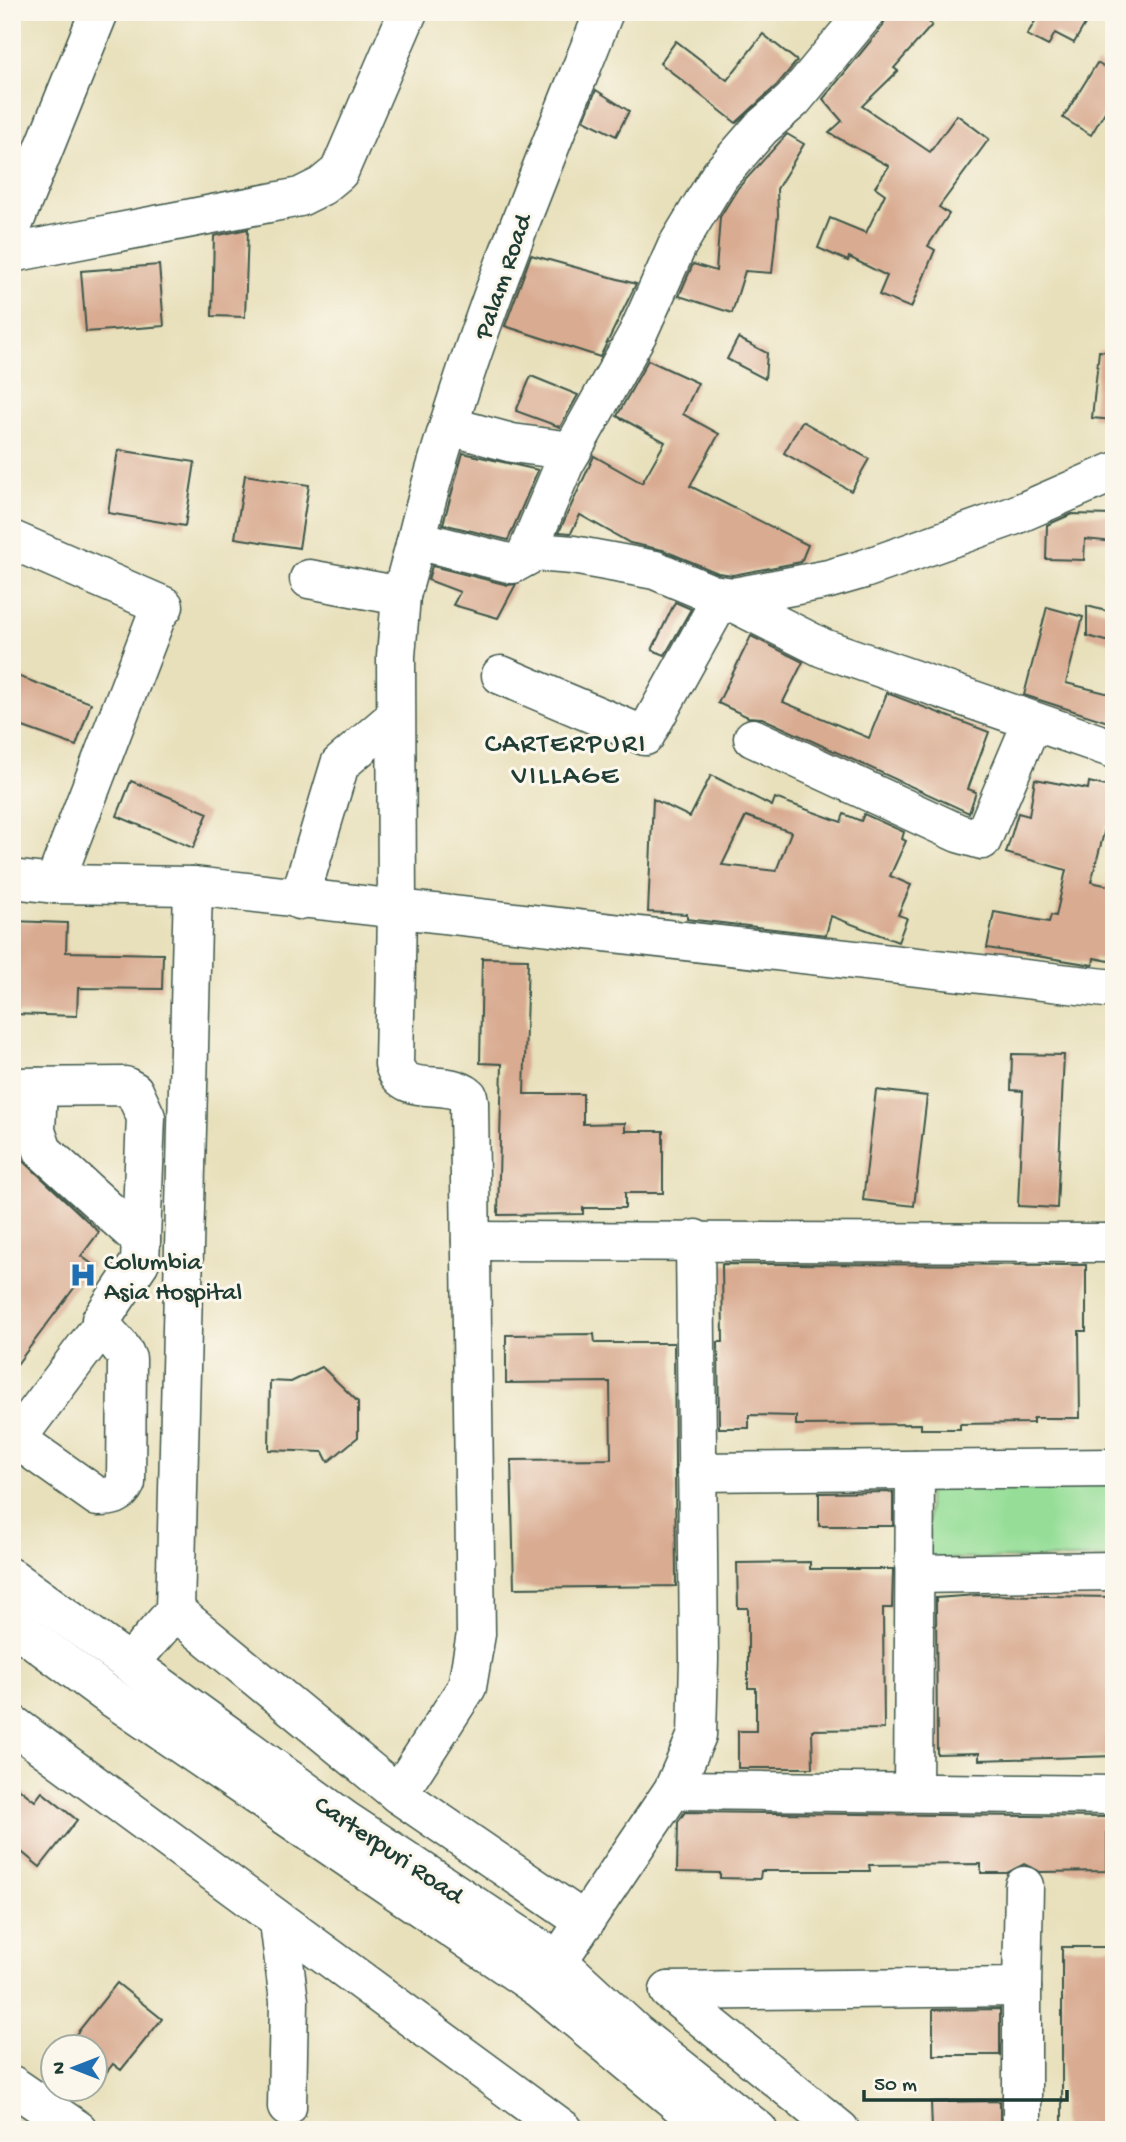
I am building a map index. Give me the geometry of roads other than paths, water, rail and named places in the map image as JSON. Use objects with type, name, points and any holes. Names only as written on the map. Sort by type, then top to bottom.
[{"type":"street","points":[[12,229],[99,12]]},
{"type":"street","points":[[12,253],[300,197],[323,186],[339,172],[408,12]]},
{"type":"street","name":"Palam Road","points":[[471,1241],[468,1096],[455,1088],[405,1084],[397,1075],[394,1064],[397,911],[395,717],[401,596],[410,553],[415,545],[431,481],[511,242],[604,12]]},
{"type":"street","points":[[526,555],[546,503],[572,451],[638,333],[677,246],[720,175],[761,128],[793,100],[866,12]]},
{"type":"street","points":[[449,426],[512,443],[572,451]]},
{"type":"street","points":[[722,597],[829,579],[864,569],[1013,516],[1114,472]]},
{"type":"street","points":[[12,540],[164,606],[157,615],[54,884]]},
{"type":"street","points":[[415,545],[430,542],[513,564],[526,555],[545,552],[654,569],[722,597],[823,648],[1114,749]]},
{"type":"street","points":[[309,579],[401,596]]},
{"type":"street","points":[[501,675],[645,736],[722,597]]},
{"type":"street","points":[[299,900],[340,764],[395,717]]},
{"type":"street","points":[[753,738],[958,833],[982,840],[1031,722]]},
{"type":"street","points":[[12,879],[54,884],[193,886],[397,911],[1114,989]]},
{"type":"street","points":[[130,1663],[175,1611],[193,886]]},
{"type":"street","points":[[102,1325],[119,1342],[127,1359],[126,1483],[123,1491],[114,1496],[98,1497],[14,1440],[102,1325],[103,1313],[140,1262],[141,1240],[146,1117],[134,1091],[125,1086],[25,1087],[43,1151],[141,1240]]},
{"type":"street","points":[[558,1961],[673,1790],[697,1735],[699,1659],[695,1240]]},
{"type":"street","points":[[398,1794],[467,1687],[476,1634],[471,1241],[1114,1242]]},
{"type":"street","points":[[696,1472],[1114,1468]]},
{"type":"street","points":[[913,1792],[915,1470]]},
{"type":"street","points":[[915,1574],[1114,1571]]},
{"type":"street","name":"Carterpuri Road","points":[[12,1578],[345,1820],[558,1961],[734,2126]]},
{"type":"street","points":[[175,1611],[398,1794],[584,1922]]},
{"type":"street","name":"Carterpuri Road","points":[[12,1624],[104,1692],[539,1988],[734,2126]]},
{"type":"street","points":[[12,1724],[564,2130]]},
{"type":"street","points":[[673,1790],[1114,1795]]},
{"type":"street","points":[[1022,2130],[1024,1886]]},
{"type":"street","points":[[278,1922],[289,2001],[288,2107]]},
{"type":"street","points":[[669,1991],[1022,1987]]},
{"type":"street","points":[[636,2033],[669,1991]]},
{"type":"street","points":[[669,1991],[840,2130]]},
{"type":"street","points":[[12,2085],[78,2130]]},
{"type":"place","name":"Columbia Asia Hospital","points":[[83,1275]]},
{"type":"district","name":"CARTERPURI VILLAGE","points":[[566,757]]}]
